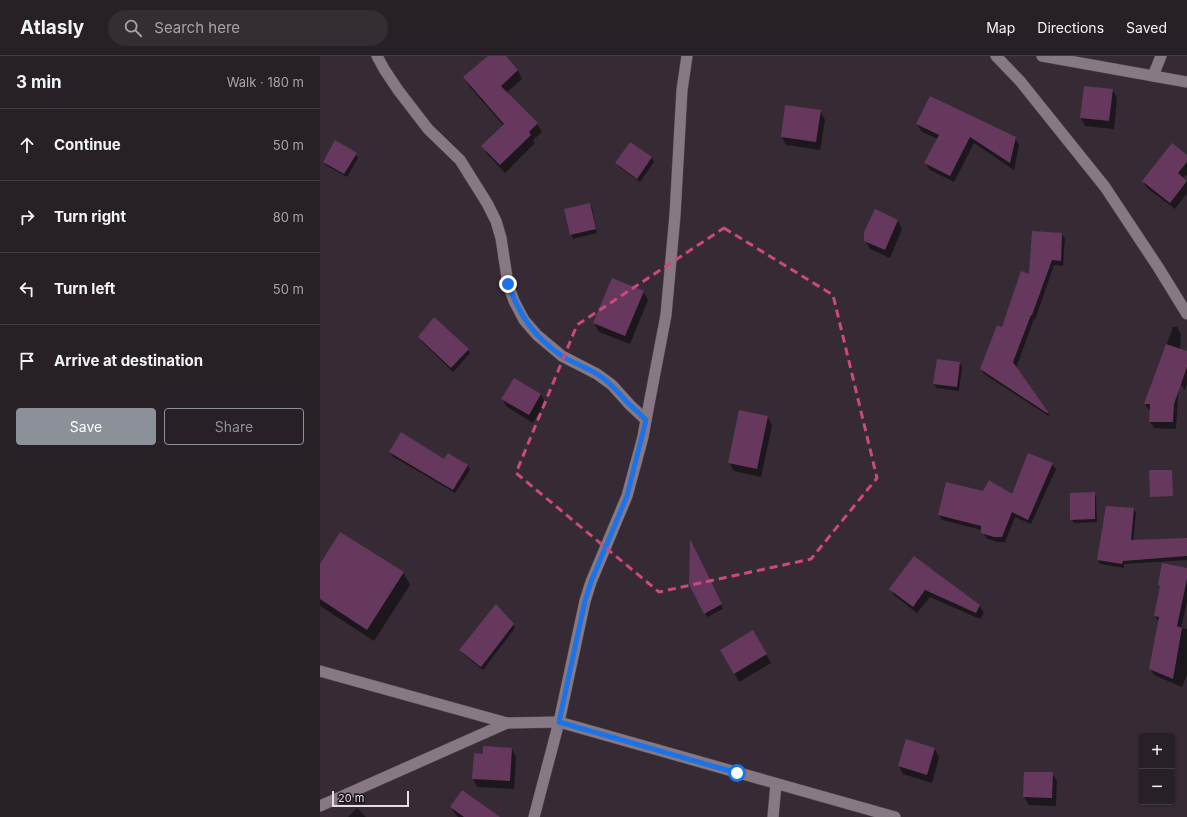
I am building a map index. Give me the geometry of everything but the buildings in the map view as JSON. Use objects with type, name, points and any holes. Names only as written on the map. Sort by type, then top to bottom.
[{"type":"street","points":[[378,56],[384,69],[398,90],[428,129],[460,160],[487,203],[496,221],[501,238],[508,284],[514,301],[524,320],[537,335],[562,356],[597,374],[612,385],[646,420]]},
{"type":"street","points":[[534,817],[559,722],[585,601],[591,582],[627,496],[646,420],[666,315],[675,215],[682,90],[687,56]]},
{"type":"street","points":[[996,56],[1020,81],[1105,188],[1158,267],[1187,314]]},
{"type":"street","points":[[1042,56],[1187,82]]},
{"type":"street","points":[[1153,76],[1161,56]]},
{"type":"street","points":[[320,671],[507,723],[559,722],[895,817]]},
{"type":"street","points":[[320,806],[507,723]]},
{"type":"street","points":[[773,817],[776,784]]},
{"type":"highlighted area","points":[[724,228],[833,295],[877,478],[811,559],[659,592],[516,473],[577,325]]},
{"type":"route","points":[[508,284],[514,301],[524,320],[537,335],[562,356],[597,374],[612,385],[646,420],[643,437],[627,496],[591,582],[585,601],[578,640],[559,722],[737,773]]}]
